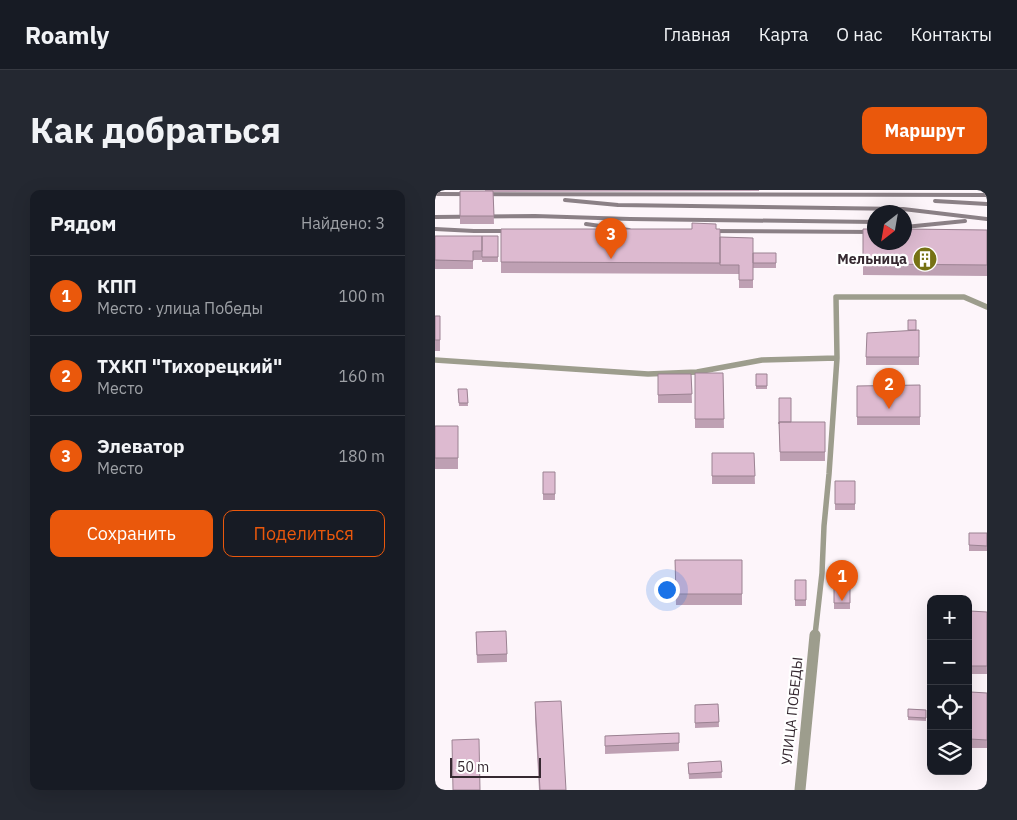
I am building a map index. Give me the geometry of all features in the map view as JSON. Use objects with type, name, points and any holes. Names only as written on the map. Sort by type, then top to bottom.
[{"type":"street","name":"УЛИЦА ПОБЕДЫ","points":[[800,790],[815,636]]},
{"type":"lane","points":[[815,636],[823,573],[824,526],[837,358],[836,297],[964,297],[987,308]]},
{"type":"lane","points":[[435,360],[649,374],[697,372],[762,360],[837,358]]},
{"type":"building","points":[[460,191],[493,191],[494,216],[460,216]]},
{"type":"building","points":[[692,223],[716,224],[716,229],[720,229],[720,263],[501,262],[501,229],[692,229]]},
{"type":"building","points":[[863,229],[867,229],[867,250],[912,250],[912,229],[987,230],[987,265],[863,264]]},
{"type":"building","points":[[435,236],[482,236],[482,251],[473,251],[473,261],[435,260]]},
{"type":"building","points":[[482,236],[498,236],[498,257],[482,257]]},
{"type":"building","points":[[720,237],[753,238],[753,280],[739,280],[739,265],[720,265]]},
{"type":"building","points":[[753,253],[776,253],[776,263],[753,263]]},
{"type":"building","points":[[435,316],[440,316],[440,340],[435,340]]},
{"type":"building","points":[[908,320],[916,320],[916,330],[908,330]]},
{"type":"building","points":[[919,330],[919,357],[866,357],[867,333]]},
{"type":"building","points":[[695,373],[723,373],[724,419],[695,419]]},
{"type":"building","points":[[658,374],[691,374],[692,394],[658,395]]},
{"type":"building","points":[[756,374],[767,374],[767,386],[756,386]]},
{"type":"building","points":[[920,385],[920,417],[857,417],[857,386]]},
{"type":"building","points":[[458,389],[467,389],[468,403],[459,403]]},
{"type":"building","points":[[779,398],[791,398],[791,422],[779,422]]},
{"type":"building","points":[[779,422],[825,422],[825,452],[780,452]]},
{"type":"building","points":[[435,426],[458,426],[458,458],[435,458]]},
{"type":"building","points":[[712,453],[754,453],[755,476],[712,476]]},
{"type":"building","points":[[543,472],[555,472],[555,494],[543,494]]},
{"type":"building","points":[[835,481],[855,481],[855,504],[835,504]]},
{"type":"building","points":[[969,533],[987,533],[987,546],[969,545]]},
{"type":"building","points":[[675,560],[742,560],[742,594],[676,594]]},
{"type":"building","points":[[795,580],[806,580],[806,600],[795,600]]},
{"type":"building","points":[[834,588],[850,588],[850,603],[834,603]]},
{"type":"building","points":[[972,611],[987,612],[987,666],[972,666]]},
{"type":"building","points":[[506,631],[507,654],[477,655],[476,632]]},
{"type":"building","points":[[972,692],[987,693],[987,740],[972,739]]},
{"type":"building","points":[[561,701],[566,790],[540,790],[535,702]]},
{"type":"building","points":[[718,704],[719,722],[695,723],[695,705]]},
{"type":"building","points":[[908,709],[926,710],[926,718],[908,717]]},
{"type":"building","points":[[679,733],[679,743],[605,746],[605,736]]},
{"type":"building","points":[[479,739],[480,790],[453,790],[452,740]]},
{"type":"building","points":[[721,761],[722,772],[689,774],[688,763]]},
{"type":"railway","points":[[435,194],[987,195]]},
{"type":"railway","points":[[565,200],[618,205],[903,209],[987,219]]},
{"type":"railway","points":[[935,201],[987,204]]},
{"type":"railway","points":[[435,217],[535,216],[867,222]]},
{"type":"railway","points":[[912,226],[965,221]]},
{"type":"railway","points":[[586,224],[629,230]]},
{"type":"railway","points":[[435,229],[515,231]]},
{"type":"railway","points":[[707,231],[867,232]]},
{"type":"place","name":"Элеватор","points":[[611,259]]},
{"type":"place","name":"Мельница","points":[[925,259]]},
{"type":"place","name":"ТХКП \"Тихорецкий\"","points":[[889,409]]},
{"type":"place","name":"КПП","points":[[842,601]]}]
